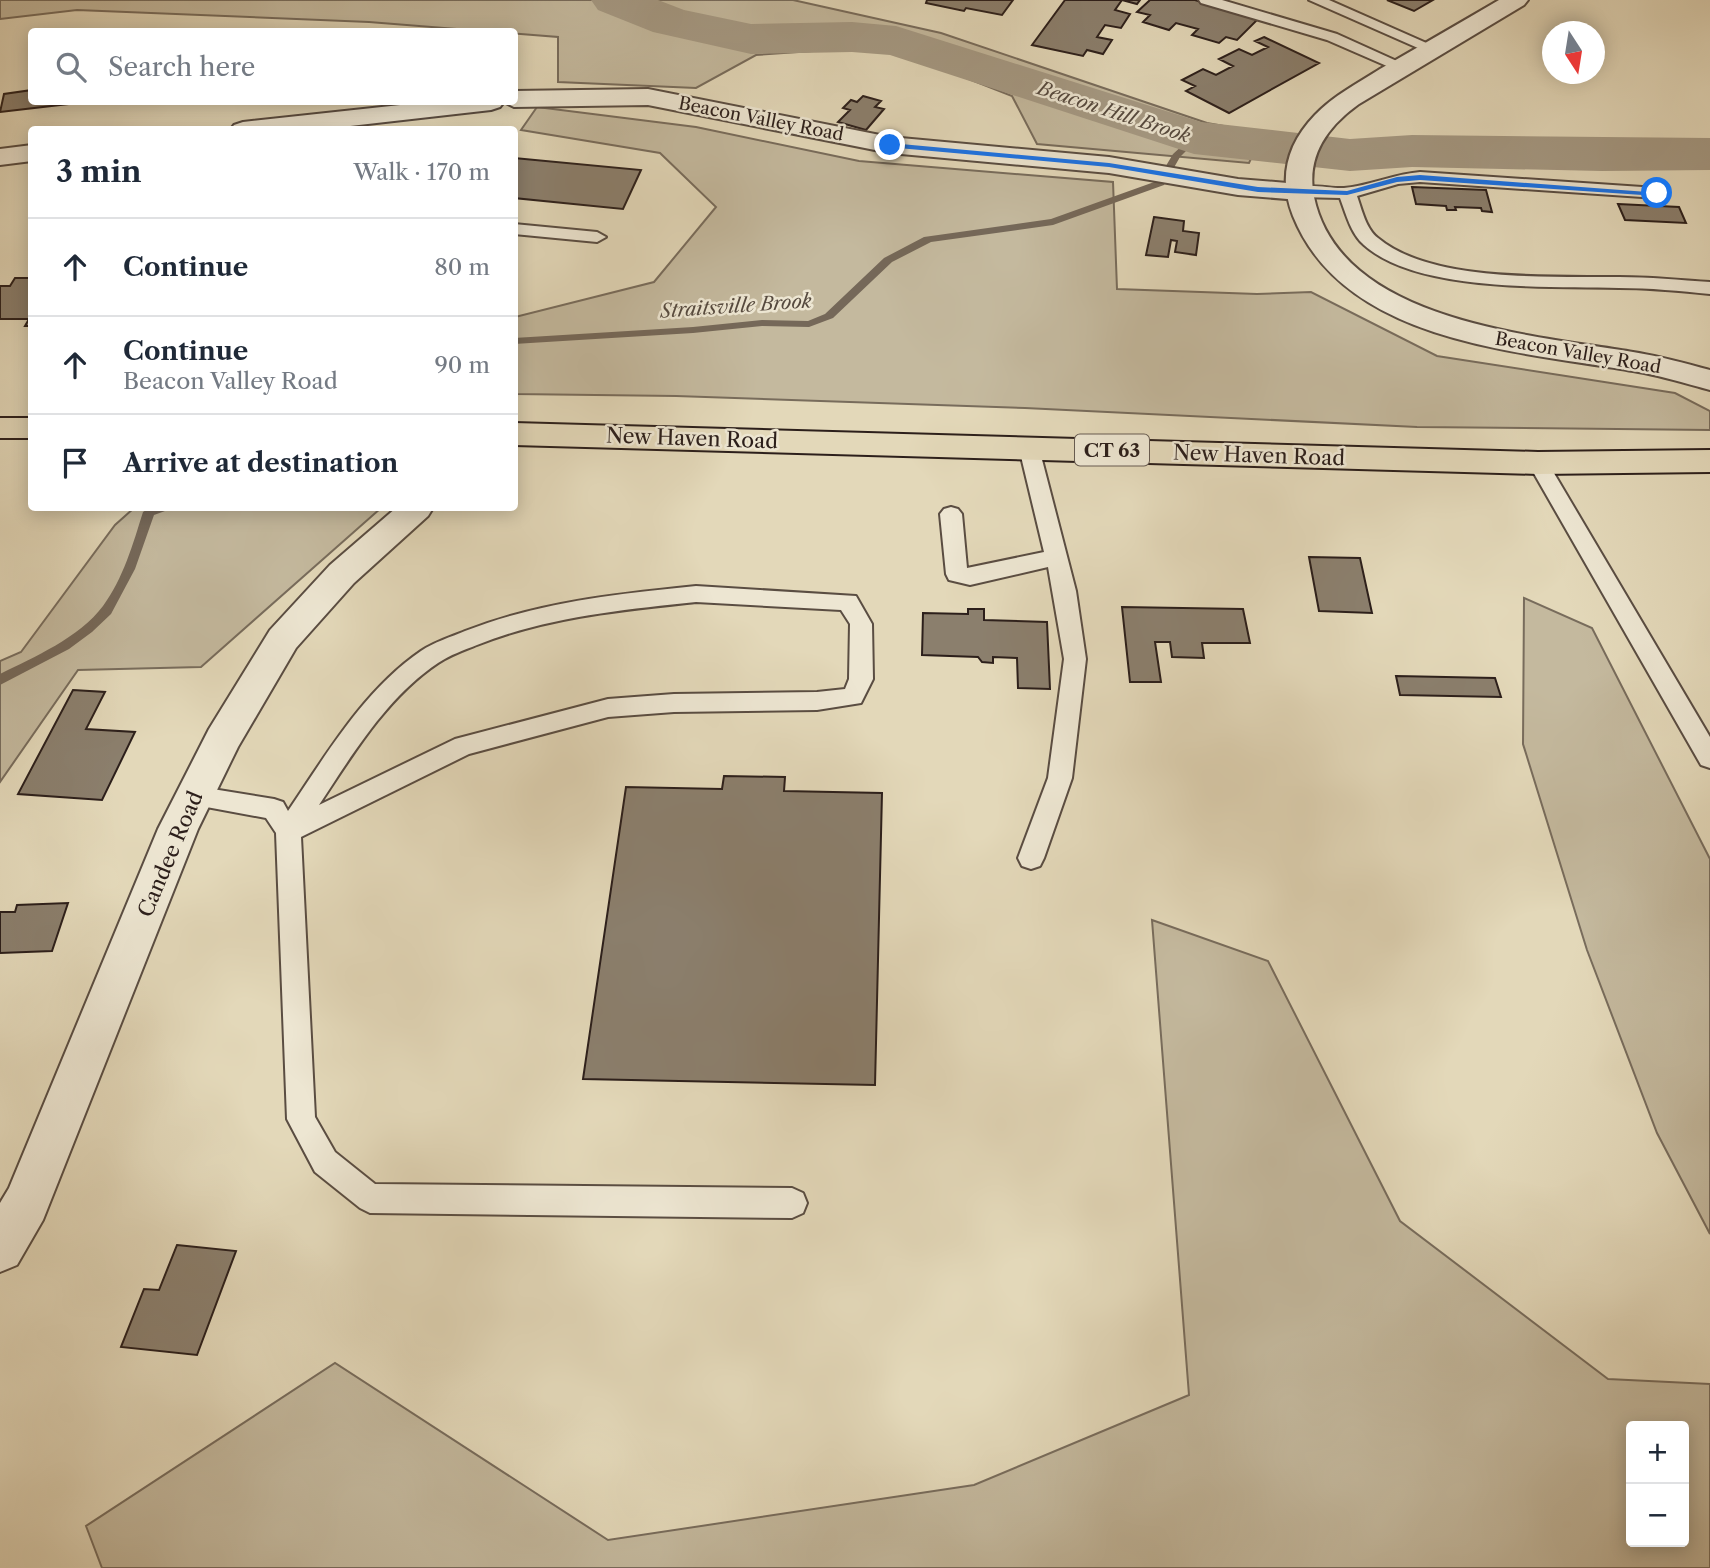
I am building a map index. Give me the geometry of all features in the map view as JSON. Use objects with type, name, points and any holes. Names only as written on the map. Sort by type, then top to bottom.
[{"type":"main road","points":[[0,428],[28,428]]},
{"type":"main road","name":"New Haven Road","points":[[518,434],[1538,463],[1710,461]]},
{"type":"street","points":[[1298,177],[1316,129],[1356,96],[1516,0]]},
{"type":"street","name":"Beacon Valley Road","points":[[518,99],[649,97],[890,145],[1167,173],[1238,187],[1298,177],[1304,216],[1332,262],[1356,282],[1397,308],[1491,338],[1568,353],[1644,363],[1710,380]]},
{"type":"street","points":[[278,126],[464,105]]},
{"type":"street","points":[[0,157],[28,154]]},
{"type":"street","name":"Candee Road","points":[[0,1248],[26,1203],[178,830],[222,740],[283,639],[342,574],[413,511]]},
{"type":"lane","points":[[1206,0],[1332,37],[1402,67]]},
{"type":"lane","points":[[1316,0],[1432,49]]},
{"type":"lane","points":[[1298,177],[1347,193],[1397,179],[1420,177],[1657,193]]},
{"type":"lane","points":[[1347,193],[1370,240],[1382,250],[1423,266],[1515,280],[1644,283],[1710,288]]},
{"type":"lane","points":[[518,229],[597,237]]},
{"type":"lane","points":[[1030,448],[1065,591],[1075,660],[1060,778],[1031,858]]},
{"type":"lane","points":[[1538,463],[1710,758]]},
{"type":"lane","points":[[951,514],[957,574],[970,577],[1057,557]]},
{"type":"lane","points":[[696,594],[848,602],[861,624],[861,679],[853,697],[817,701],[674,703],[608,708],[463,746],[288,832],[349,742],[382,699],[429,657],[499,625],[579,606],[696,594]]},
{"type":"lane","points":[[194,796],[274,809],[288,832],[301,1119],[325,1162],[370,1198],[792,1203]]},
{"type":"shaded area","points":[[0,0],[793,0],[941,33],[1207,123],[1263,133],[1249,163],[1037,144],[1012,96],[885,46],[756,55],[696,88],[558,82],[558,37],[518,34],[518,28],[445,28],[369,22],[77,10],[0,19]]},
{"type":"shaded area","points":[[537,107],[696,127],[859,161],[1113,182],[1117,289],[1257,294],[1311,292],[1437,356],[1675,393],[1710,411],[1710,430],[1417,427],[1025,408],[676,396],[518,394],[518,316],[654,282],[716,207],[660,153],[521,130]]},
{"type":"shaded area","points":[[131,511],[378,511],[201,667],[78,670],[0,782],[0,661],[21,652],[115,525]]},
{"type":"shaded area","points":[[1524,598],[1592,628],[1710,859],[1710,1234],[1657,1133],[1587,950],[1523,744]]},
{"type":"shaded area","points":[[1152,920],[1268,961],[1400,1221],[1608,1379],[1710,1384],[1710,1568],[102,1568],[86,1526],[335,1363],[608,1540],[974,1485],[1189,1395]]},
{"type":"building","points":[[927,0],[1013,0],[1002,15],[966,8],[964,11],[926,3]]},
{"type":"building","points":[[1065,0],[1122,0],[1115,10],[1130,14],[1121,28],[1105,25],[1097,37],[1112,40],[1103,54],[1087,50],[1083,56],[1032,45]]},
{"type":"building","points":[[1122,0],[1140,0],[1137,4]]},
{"type":"building","points":[[1150,0],[1195,0],[1258,19],[1237,40],[1226,37],[1219,43],[1192,35],[1198,29],[1176,23],[1169,30],[1143,22],[1150,15],[1137,12]]},
{"type":"building","points":[[1387,0],[1433,0],[1414,11]]},
{"type":"building","points":[[1264,37],[1319,63],[1229,113],[1186,91],[1195,86],[1182,80],[1203,69],[1216,75],[1233,66],[1219,59],[1239,49],[1252,55],[1268,47],[1255,41]]},
{"type":"building","points":[[28,91],[28,105],[60,105],[0,112],[4,94]]},
{"type":"building","points":[[863,96],[881,101],[875,107],[884,109],[866,130],[838,122],[850,110],[843,108],[851,100],[857,102]]},
{"type":"building","points":[[518,158],[641,170],[623,209],[518,198]]},
{"type":"building","points":[[1412,187],[1486,190],[1492,212],[1482,211],[1481,208],[1455,207],[1456,210],[1447,210],[1446,206],[1416,204]]},
{"type":"building","points":[[1618,204],[1679,207],[1686,223],[1625,220]]},
{"type":"building","points":[[1154,217],[1184,221],[1183,231],[1199,233],[1196,255],[1175,252],[1177,241],[1171,240],[1168,257],[1146,255]]},
{"type":"building","points":[[15,278],[28,278],[28,319],[0,319],[0,286],[10,286]]},
{"type":"building","points":[[1309,557],[1360,558],[1372,613],[1319,611]]},
{"type":"building","points":[[1122,607],[1243,609],[1250,643],[1202,643],[1204,658],[1172,657],[1170,642],[1155,642],[1161,682],[1130,682]]},
{"type":"building","points":[[968,609],[984,609],[984,620],[1047,622],[1050,689],[1018,688],[1017,658],[993,657],[993,663],[982,662],[978,657],[922,655],[923,613],[968,614]]},
{"type":"building","points":[[1396,676],[1495,678],[1501,697],[1400,695]]},
{"type":"building","points":[[73,690],[105,692],[86,729],[135,732],[102,800],[18,794]]},
{"type":"building","points":[[724,776],[785,777],[784,791],[882,793],[875,1085],[583,1079],[626,787],[722,789]]},
{"type":"building","points":[[68,903],[52,951],[0,953],[0,912],[15,912],[17,905]]},
{"type":"building","points":[[177,1245],[236,1251],[197,1355],[121,1347],[144,1289],[159,1290]]},
{"type":"waterway","name":"Beacon Hill Brook","points":[[615,0],[670,22],[751,39],[852,37],[896,41],[1194,138],[1350,155],[1412,151],[1710,154]]},
{"type":"waterway","name":"Straitsville Brook","points":[[518,341],[762,323],[809,324],[829,316],[888,260],[928,239],[1053,222],[1161,183],[1176,156],[1194,138]]},
{"type":"waterway","name":"Straitsville Brook","points":[[0,680],[64,645],[98,620],[122,585],[149,512],[152,511]]},
{"type":"route","points":[[890,145],[1109,165],[1258,190],[1347,193],[1397,179],[1420,177],[1657,193]]}]
